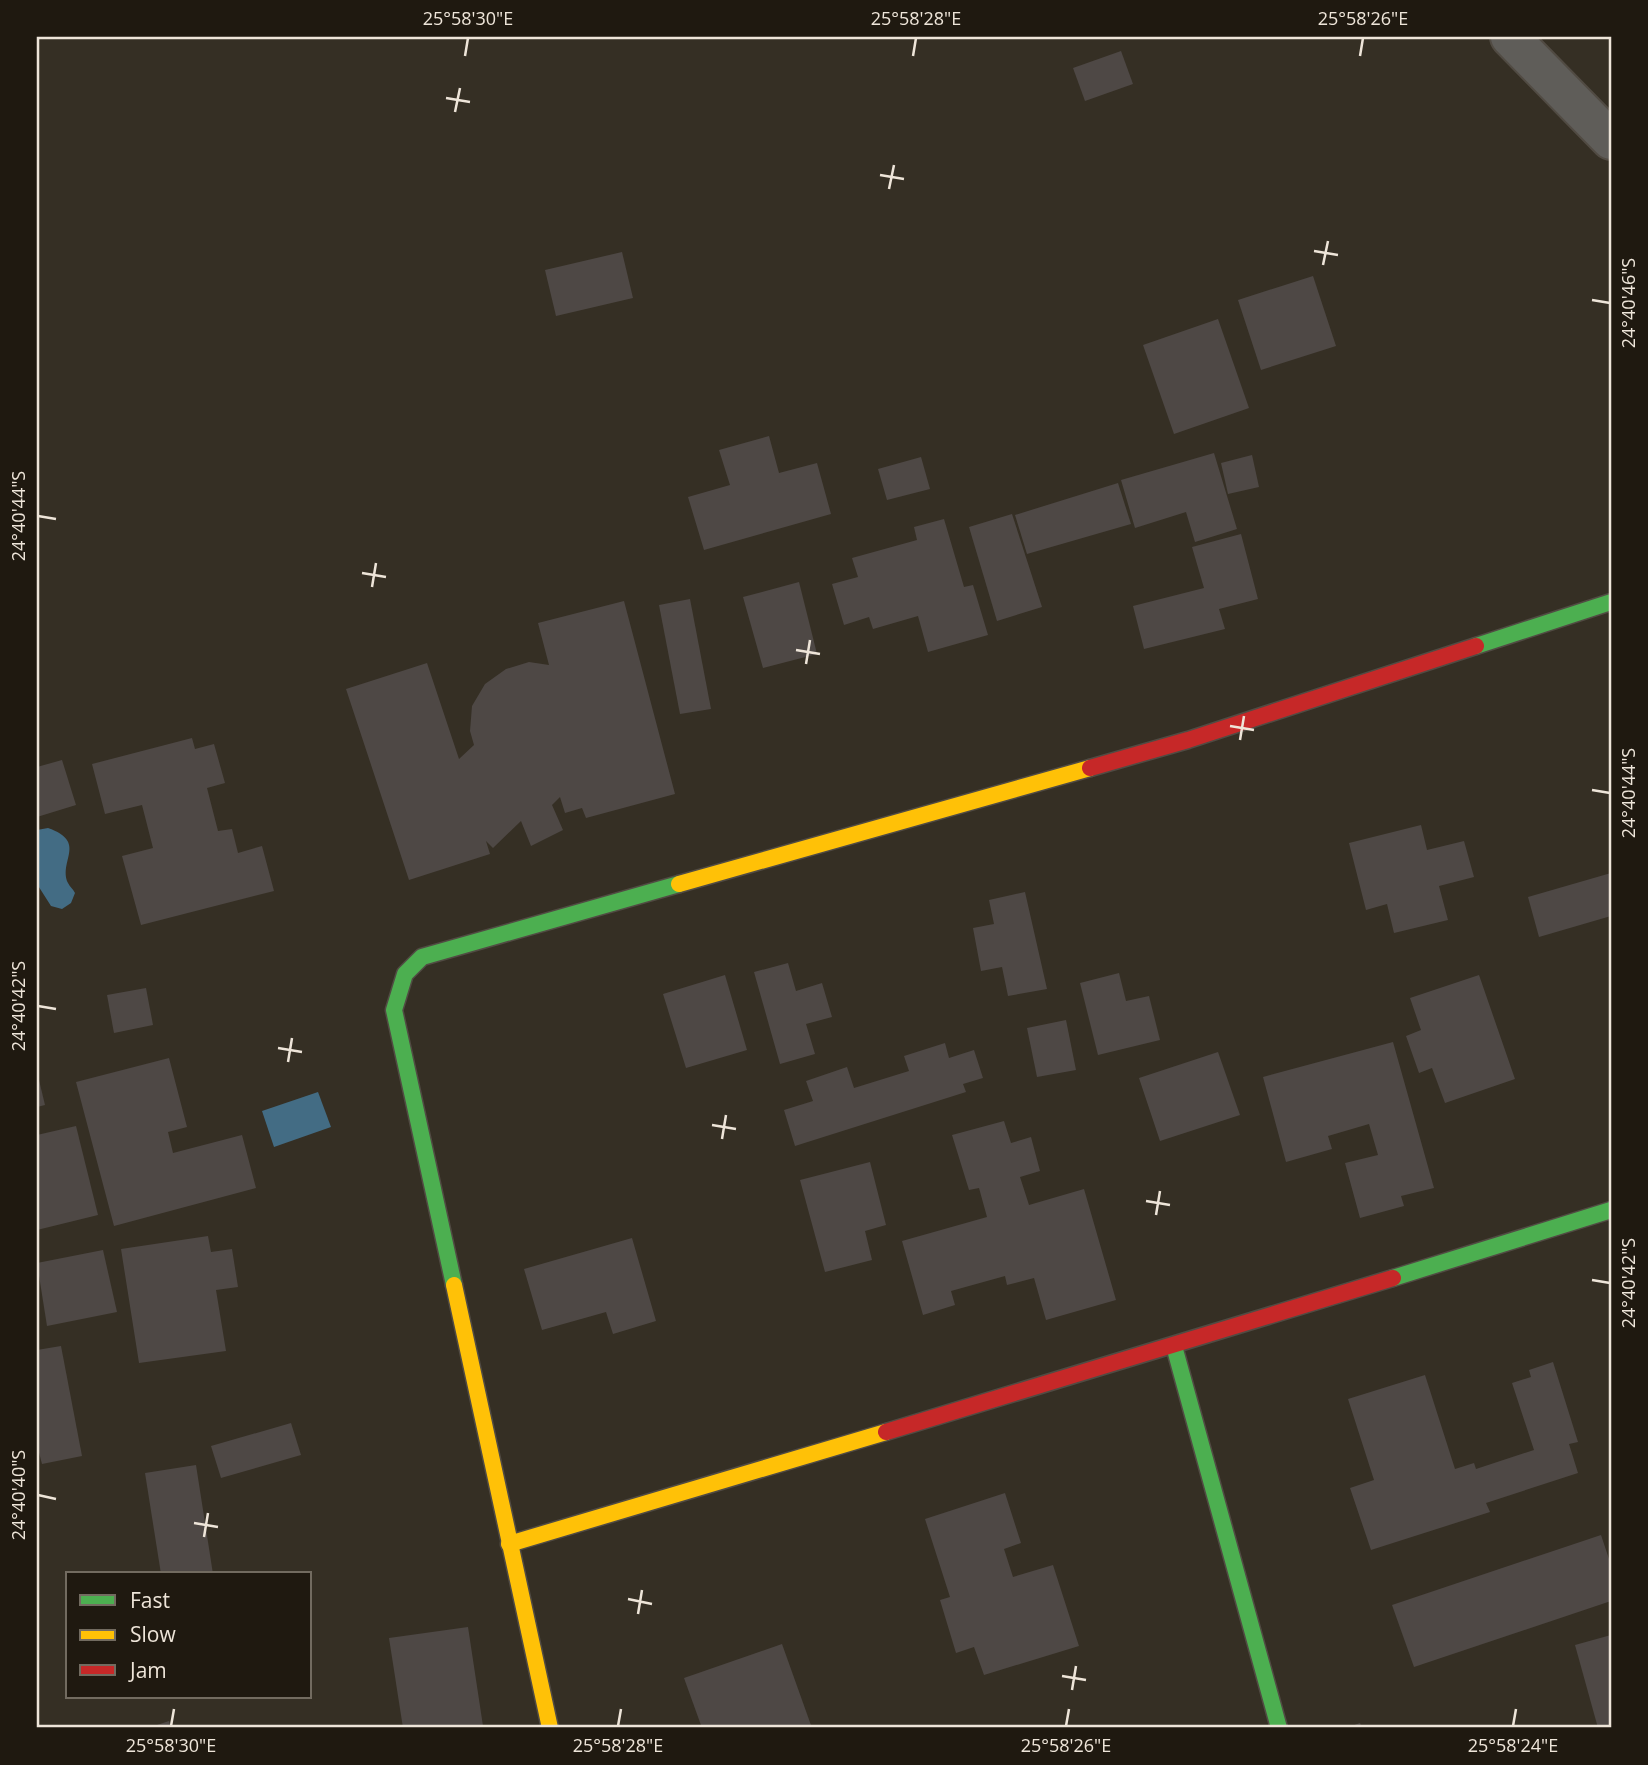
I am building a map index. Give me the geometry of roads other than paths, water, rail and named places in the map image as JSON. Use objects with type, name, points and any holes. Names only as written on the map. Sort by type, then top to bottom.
[{"type":"street","points":[[1510,37],[1611,141]]},
{"type":"street","points":[[550,1728],[394,1010],[402,975],[410,965],[422,957],[1188,740],[1611,602]]},
{"type":"street","points":[[509,1544],[1174,1346],[1611,1210]]},
{"type":"street","points":[[1174,1346],[1279,1728]]},
{"type":"water","points":[[48,828],[67,839],[69,846],[66,875],[75,893],[71,903],[62,909],[51,906],[37,884],[37,830]]},
{"type":"water","points":[[318,1092],[331,1127],[274,1147],[262,1111]]}]
